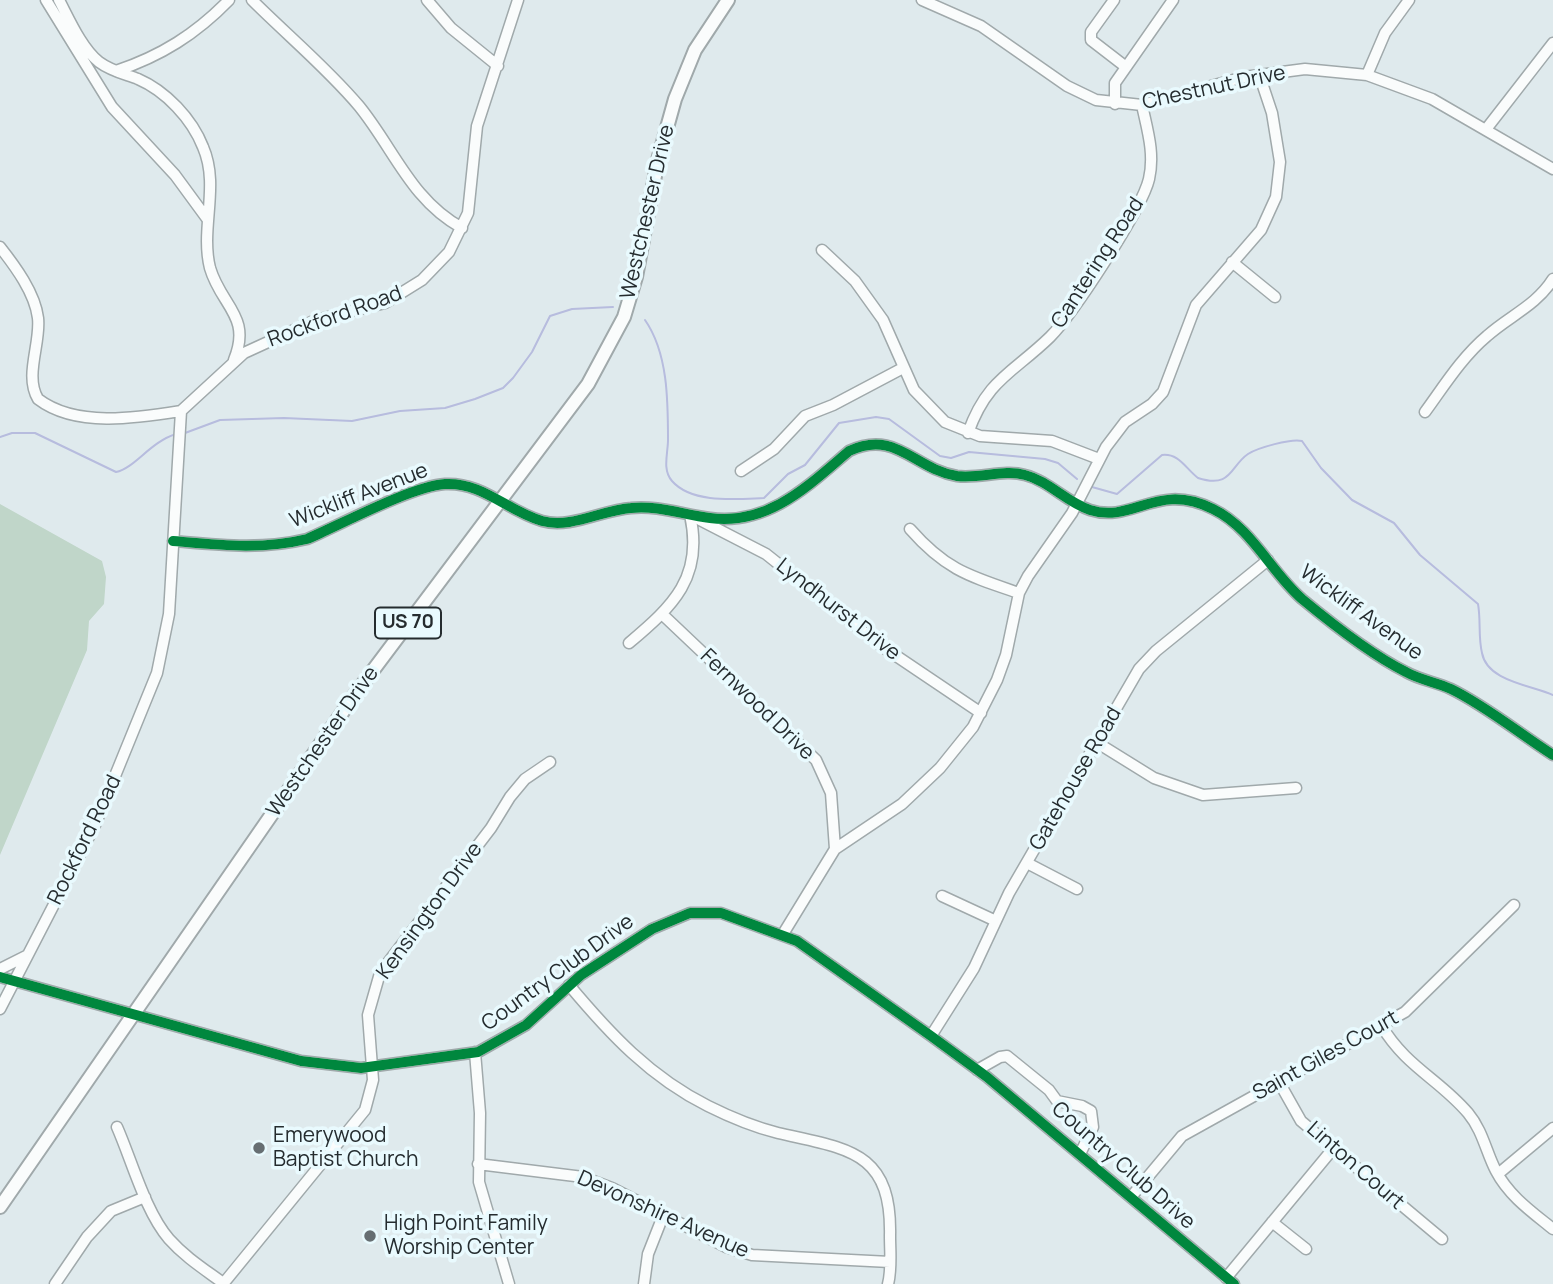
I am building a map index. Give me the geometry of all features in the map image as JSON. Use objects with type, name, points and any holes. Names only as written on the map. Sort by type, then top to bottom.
[{"type":"main road","name":"Westchester Drive","points":[[0,1206],[353,697],[588,384],[624,317],[636,277],[658,160],[675,99],[695,50],[728,0]]},
{"type":"street","points":[[46,0],[79,58],[112,107],[175,175],[208,220]]},
{"type":"street","points":[[59,0],[89,50],[101,64],[159,91],[181,112],[198,136],[209,168],[208,260],[215,284],[239,321],[239,347],[234,360]]},
{"type":"street","points":[[116,71],[141,63],[188,38],[229,0]]},
{"type":"street","points":[[251,0],[346,91],[376,129],[418,194],[462,228]]},
{"type":"street","points":[[427,0],[451,28],[498,66]]},
{"type":"street","name":"Rockford Road","points":[[0,1009],[95,825],[157,673],[169,614],[181,411],[234,360],[298,326],[371,309],[399,296],[435,269],[449,251],[468,213],[473,186],[477,125],[518,0]]},
{"type":"street","name":"Chestnut Drive","points":[[922,0],[1000,38],[1081,94],[1115,104],[1142,105],[1244,77],[1305,69],[1367,75],[1432,99],[1487,128],[1553,169]]},
{"type":"street","points":[[1114,0],[1091,32],[1091,40],[1126,67]]},
{"type":"street","points":[[1115,104],[1115,83],[1170,4],[1157,0]]},
{"type":"street","points":[[1367,75],[1385,33],[1409,0]]},
{"type":"street","points":[[1487,128],[1553,43]]},
{"type":"street","points":[[79,58],[89,50]]},
{"type":"street","points":[[783,934],[835,849],[902,804],[923,786],[949,757],[981,713],[1006,655],[1019,593],[1077,504],[1099,459],[1125,422],[1152,404],[1164,392],[1192,312],[1261,230],[1271,211],[1279,180],[1272,113],[1260,77]]},
{"type":"street","name":"Cantering Road","points":[[968,433],[979,407],[995,383],[1066,320],[1138,203],[1149,179],[1151,153],[1142,105]]},
{"type":"street","points":[[0,247],[36,308],[39,326],[33,386],[38,399],[62,410],[104,418],[144,417],[181,411]]},
{"type":"street","points":[[822,250],[855,281],[876,310],[914,390],[929,409],[945,422],[968,433],[992,438],[1052,441],[1099,459]]},
{"type":"street","points":[[1232,262],[1275,298]]},
{"type":"street","points":[[1425,412],[1468,353],[1533,303],[1553,279]]},
{"type":"street","points":[[741,471],[774,449],[805,416],[833,405],[903,368]]},
{"type":"street","name":"Wickliff Avenue","points":[[173,541],[236,546],[289,544],[307,539],[420,489],[441,484],[479,488],[500,501],[544,521],[553,522],[568,522],[635,507],[714,519],[745,516],[776,508],[805,489],[849,451],[874,443],[895,447],[940,472],[952,475],[978,478],[1011,473],[1027,475],[1077,504],[1109,513],[1156,499],[1194,501],[1233,521],[1301,598],[1386,661],[1416,677],[1450,688],[1553,755]]},
{"type":"street","points":[[629,643],[663,615],[681,591],[691,568],[694,541],[690,515]]},
{"type":"street","name":"Lyndhurst Drive","points":[[690,515],[766,554],[880,645],[981,713]]},
{"type":"street","points":[[910,529],[932,555],[967,575],[1019,593]]},
{"type":"street","name":"Gatehouse Road","points":[[931,1036],[974,968],[1027,863],[1139,669],[1156,650],[1268,560]]},
{"type":"street","name":"Fernwood Drive","points":[[663,615],[816,760],[831,793],[835,849]]},
{"type":"street","points":[[1096,742],[1154,778],[1194,793],[1219,796],[1267,788],[1296,788]]},
{"type":"street","name":"Kensington Drive","points":[[223,1283],[365,1110],[373,1089],[368,1015],[380,973],[491,828],[510,797],[525,779],[550,762]]},
{"type":"street","points":[[1027,863],[1077,889]]},
{"type":"street","points":[[942,896],[996,921]]},
{"type":"street","name":"Saint Giles Court","points":[[1131,1197],[1182,1136],[1405,1012],[1514,905]]},
{"type":"street","name":"Country Club Drive","points":[[0,977],[301,1061],[330,1066],[372,1066],[475,1052],[503,1040],[526,1025],[569,985],[630,941],[690,913],[721,913],[797,941],[931,1036],[1080,1154],[1230,1281]]},
{"type":"street","points":[[0,970],[28,955]]},
{"type":"street","points":[[569,985],[619,1044],[670,1085],[744,1122],[835,1145],[865,1162],[881,1178],[889,1200],[888,1284]]},
{"type":"street","points":[[1381,1025],[1403,1057],[1468,1114],[1478,1128],[1497,1174],[1512,1195],[1553,1229]]},
{"type":"street","points":[[475,1052],[480,1113],[478,1164],[481,1195],[509,1284]]},
{"type":"street","points":[[977,1070],[1007,1056],[1049,1090],[1057,1101],[1082,1106],[1091,1111],[1093,1127],[1080,1154]]},
{"type":"street","name":"Linton Court","points":[[1279,1082],[1301,1121],[1332,1150],[1442,1239]]},
{"type":"street","points":[[117,1127],[145,1197],[167,1236],[184,1255],[223,1283]]},
{"type":"street","points":[[1497,1174],[1553,1128]]},
{"type":"street","points":[[1230,1281],[1272,1222],[1332,1150]]},
{"type":"street","name":"Devonshire Avenue","points":[[478,1164],[583,1177],[612,1188],[726,1247],[752,1255],[890,1262]]},
{"type":"street","points":[[55,1284],[87,1237],[110,1211],[145,1197]]},
{"type":"street","points":[[644,1284],[648,1254],[663,1216]]},
{"type":"street","points":[[1272,1222],[1306,1250]]},
{"type":"green space","points":[[0,504],[102,561],[106,577],[104,604],[89,621],[87,650],[0,855]]},
{"type":"waterway","points":[[185,433],[220,420],[284,418],[352,421],[400,411],[445,408],[503,388],[532,352],[550,316],[572,309],[613,307]]},
{"type":"waterway","points":[[645,320],[658,347],[665,378],[668,409],[667,472],[672,481],[691,494],[715,499],[764,498],[788,474],[805,465],[839,423],[876,417],[889,419],[940,456],[951,458],[969,452],[1045,459],[1058,463],[1077,479]]},
{"type":"waterway","points":[[0,437],[12,433],[35,433],[116,472],[130,466],[158,443],[176,434]]},
{"type":"waterway","points":[[1092,487],[1117,494],[1162,455],[1178,459],[1198,478],[1218,481],[1229,475],[1242,459],[1252,452],[1283,442],[1302,441],[1321,468],[1352,500],[1394,523],[1420,555],[1478,604],[1482,653],[1492,670],[1511,681],[1553,695]]},
{"type":"cycle path","points":[[173,541],[257,546],[307,539],[414,491],[445,484],[483,492],[529,516],[553,523],[641,507],[731,519],[769,510],[802,490],[849,451],[865,445],[880,445],[892,447],[942,472],[957,476],[1009,473],[1025,475],[1042,482],[1073,502],[1105,513],[1176,499],[1213,509],[1227,517],[1250,538],[1302,599],[1352,638],[1406,672],[1464,696],[1553,755]]},
{"type":"cycle path","points":[[0,977],[301,1061],[361,1068],[478,1052],[526,1025],[581,975],[652,929],[690,913],[721,913],[797,941],[931,1036],[987,1077],[1234,1284]]},
{"type":"place","name":"Emerywood Baptist Church","points":[[259,1148]]},
{"type":"place","name":"High Point Family Worship Center","points":[[370,1236]]}]
